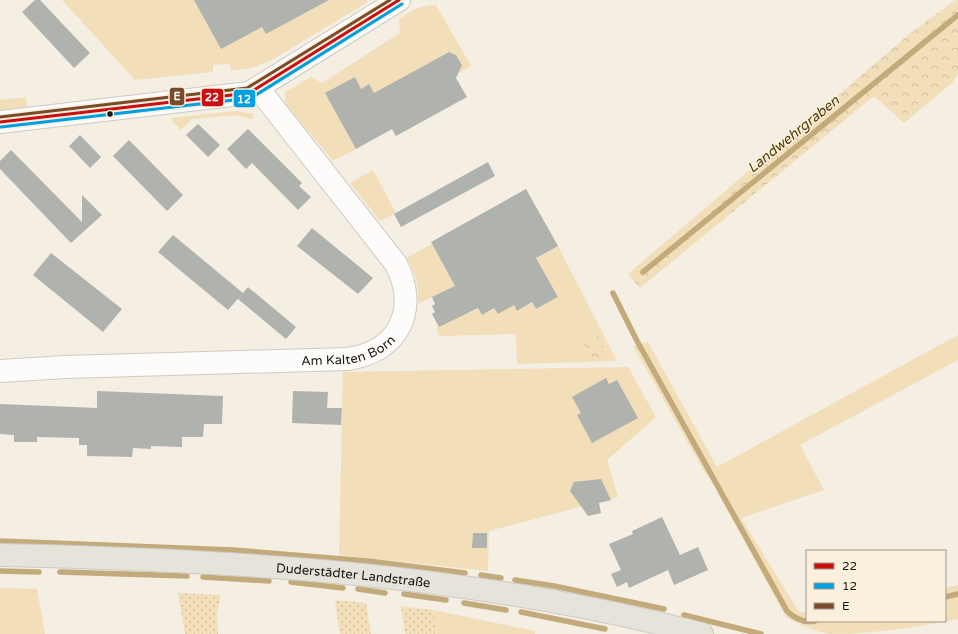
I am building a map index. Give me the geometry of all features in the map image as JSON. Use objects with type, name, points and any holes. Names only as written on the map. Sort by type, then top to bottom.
[{"type":"main road","name":"Duderstädter Landstraße","points":[[0,555],[236,564],[435,583],[559,601],[702,634]]},
{"type":"street","points":[[0,122],[249,93],[399,0]]},
{"type":"street","name":"Am Kalten Born","points":[[0,371],[58,367],[347,359],[362,357],[373,352],[392,339],[399,328],[406,299],[403,281],[396,264],[258,88]]},
{"type":"green space","points":[[62,0],[366,0],[368,2],[270,61],[251,68],[231,71],[230,64],[213,65],[213,72],[135,80]]},
{"type":"green space","points":[[955,0],[958,0],[958,74],[952,83],[904,123],[874,96],[640,288],[628,274],[912,32]]},
{"type":"green space","points":[[436,5],[471,66],[455,75],[462,65],[456,55],[449,52],[374,93],[361,89],[355,77],[326,93],[356,149],[333,161],[285,103],[285,92],[311,77],[322,83],[400,33],[399,19],[417,8]]},
{"type":"green space","points":[[26,97],[27,111],[0,114],[0,100]]},
{"type":"green space","points":[[236,111],[254,114],[252,119],[235,115],[192,119],[181,130],[171,118]]},
{"type":"green space","points":[[373,170],[396,213],[380,221],[350,183]]},
{"type":"green space","points":[[432,244],[470,313],[478,308],[482,315],[494,308],[498,314],[514,305],[517,311],[532,303],[536,309],[558,297],[536,258],[558,246],[617,361],[517,364],[516,334],[440,336],[436,328],[449,321],[445,291],[418,304],[416,280],[406,258]]},
{"type":"green space","points":[[958,335],[958,360],[800,445],[824,490],[741,518],[799,612],[806,613],[806,622],[942,622],[896,630],[832,634],[814,630],[786,617],[718,493],[719,486],[705,473],[633,346],[648,342],[717,467]]},
{"type":"green space","points":[[598,336],[607,353],[592,360],[583,345]]},
{"type":"green space","points":[[628,367],[656,417],[607,460],[618,497],[489,531],[488,571],[339,555],[343,372]]},
{"type":"green space","points":[[958,585],[958,619],[946,621],[946,588]]},
{"type":"green space","points":[[0,588],[37,589],[45,634],[0,634]]},
{"type":"green space","points":[[178,593],[221,595],[217,612],[218,634],[185,634]]},
{"type":"green space","points":[[335,600],[366,603],[371,634],[340,634]]},
{"type":"green space","points":[[401,606],[433,610],[437,634],[405,634]]},
{"type":"green space","points":[[433,610],[535,631],[535,634],[437,634]]},
{"type":"building","points":[[35,0],[40,0],[90,53],[74,68],[22,12]]},
{"type":"building","points":[[194,0],[329,0],[266,34],[262,27],[221,49]]},
{"type":"building","points":[[449,52],[456,55],[462,65],[456,78],[467,97],[396,136],[392,129],[356,149],[325,93],[355,77],[361,89],[369,84],[374,93]]},
{"type":"building","points":[[198,124],[220,145],[208,157],[186,135]]},
{"type":"building","points":[[248,129],[302,183],[299,186],[311,197],[298,210],[252,163],[246,169],[227,149]]},
{"type":"building","points":[[80,135],[101,157],[90,168],[69,146]]},
{"type":"building","points":[[129,140],[183,195],[167,211],[113,156]]},
{"type":"building","points":[[11,150],[82,222],[82,195],[102,215],[71,243],[0,169],[0,161]]},
{"type":"building","points":[[488,162],[495,176],[401,227],[394,214]]},
{"type":"building","points":[[526,189],[558,246],[536,258],[558,297],[536,309],[532,302],[517,311],[514,305],[498,314],[494,308],[482,315],[478,308],[439,327],[432,314],[435,312],[432,306],[435,304],[432,297],[455,286],[431,242]]},
{"type":"building","points":[[312,228],[373,278],[358,294],[297,246]]},
{"type":"building","points":[[173,235],[243,293],[228,310],[158,252]]},
{"type":"building","points":[[51,253],[122,309],[103,332],[33,275]]},
{"type":"building","points":[[248,287],[296,327],[286,339],[238,299]]},
{"type":"building","points":[[606,378],[609,384],[617,380],[638,418],[592,443],[577,415],[581,413],[572,397]]},
{"type":"building","points":[[97,391],[223,396],[222,424],[204,424],[203,437],[182,437],[182,447],[151,446],[151,449],[133,448],[132,457],[87,456],[87,445],[79,445],[79,438],[37,437],[37,442],[14,442],[14,435],[0,434],[0,404],[97,408]]},
{"type":"building","points":[[293,391],[328,392],[327,408],[342,408],[341,425],[292,423]]},
{"type":"building","points":[[601,479],[611,500],[599,503],[601,513],[588,516],[570,491],[574,482]]},
{"type":"building","points":[[662,517],[680,555],[698,547],[708,570],[674,585],[668,570],[629,588],[627,582],[617,587],[611,574],[621,570],[609,544],[633,534],[632,531]]},
{"type":"building","points":[[473,533],[487,533],[487,548],[472,548]]},
{"type":"waterway","name":"Landwehrgraben","points":[[643,272],[958,15]]},
{"type":"waterway","points":[[613,293],[636,339],[787,611],[800,620],[806,621]]},
{"type":"waterway","points":[[0,541],[233,550],[368,561],[465,573]]},
{"type":"waterway","points":[[0,571],[39,572]]},
{"type":"waterway","points":[[60,572],[187,576]]},
{"type":"waterway","points":[[481,575],[501,578]]},
{"type":"waterway","points":[[203,577],[269,581]]},
{"type":"waterway","points":[[515,580],[554,586],[664,609]]},
{"type":"waterway","points":[[291,582],[343,588]]},
{"type":"waterway","points":[[358,589],[385,593]]},
{"type":"waterway","points":[[404,594],[446,600]]},
{"type":"waterway","points":[[946,597],[958,594]]},
{"type":"waterway","points":[[464,603],[506,610]]},
{"type":"waterway","points":[[521,612],[605,629]]},
{"type":"waterway","points":[[684,615],[761,634]]},
{"type":"transit line","name":"E","points":[[0,117],[247,88],[390,0]]},
{"type":"transit line","name":"22","points":[[0,122],[249,93],[399,0]]},
{"type":"transit line","name":"12","points":[[1,127],[251,98],[402,4]]}]
